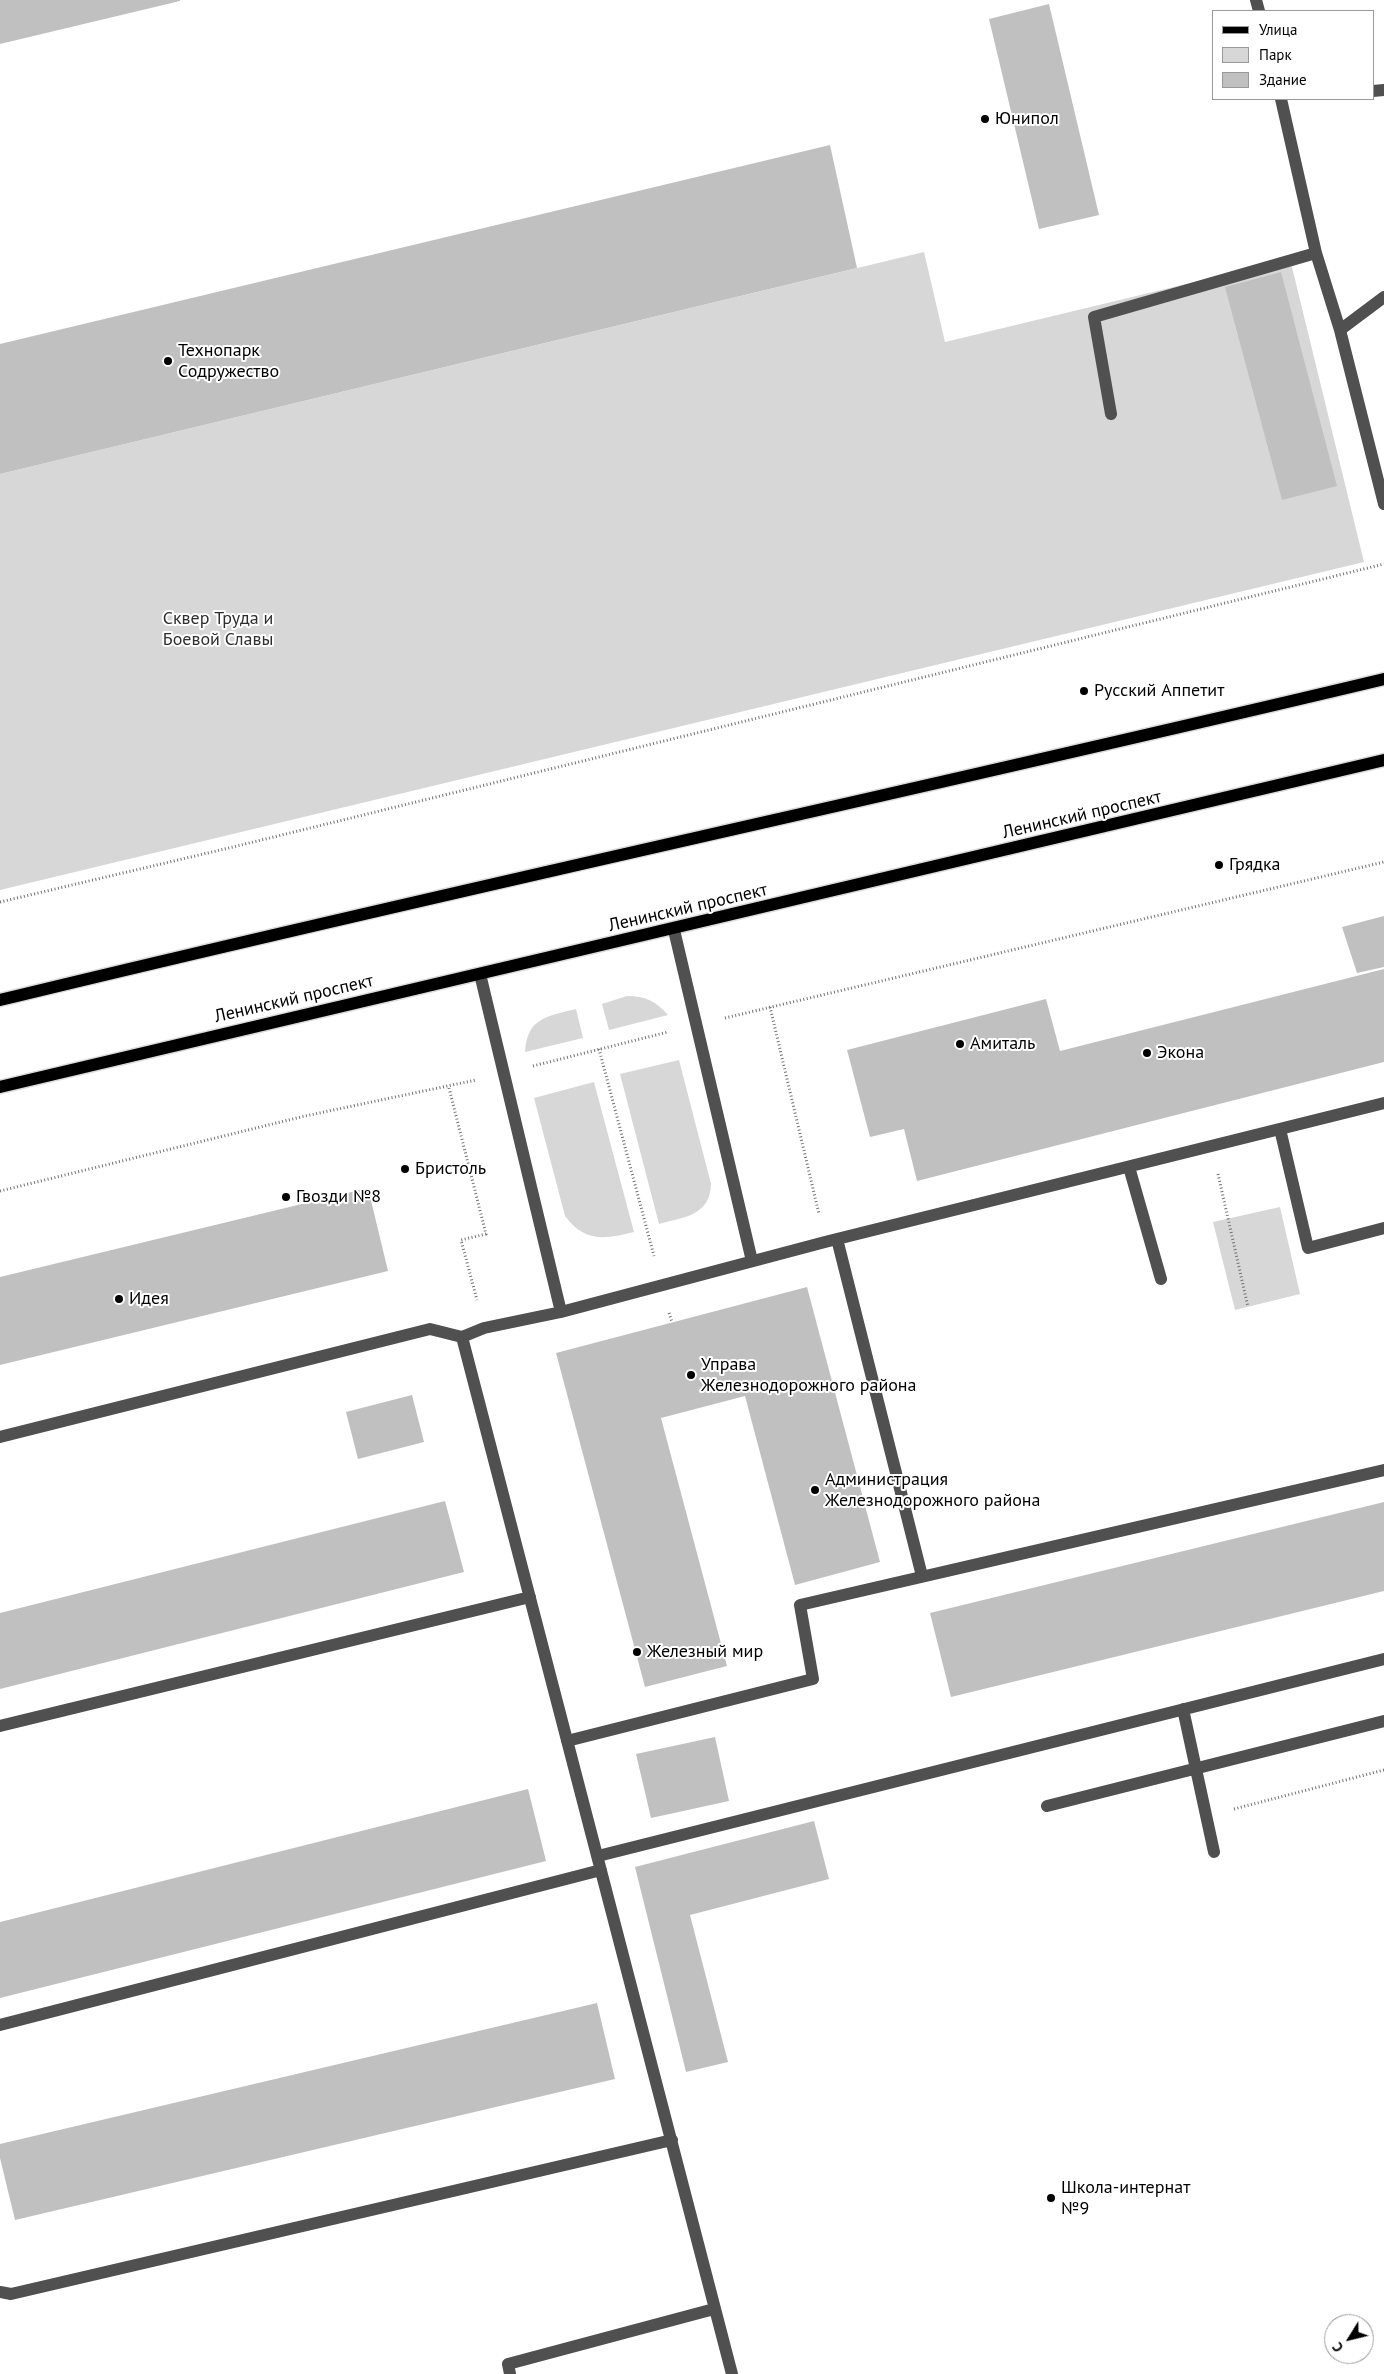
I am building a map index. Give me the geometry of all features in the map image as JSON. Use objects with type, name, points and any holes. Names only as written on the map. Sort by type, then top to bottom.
[{"type":"main road","points":[[0,1000],[258,937],[1117,743],[1384,679]]},
{"type":"main road","name":"Ленинский проспект","points":[[0,1087],[674,930],[1384,760]]},
{"type":"lane","points":[[1281,100],[1316,253],[1340,330],[1384,504]]},
{"type":"lane","points":[[1111,414],[1094,317],[1316,253]]},
{"type":"lane","points":[[1340,330],[1384,297]]},
{"type":"lane","points":[[674,930],[752,1261]]},
{"type":"lane","points":[[480,974],[560,1312]]},
{"type":"lane","points":[[0,1437],[430,1329],[462,1337],[484,1328],[560,1312],[831,1240],[1212,1147],[1384,1102]]},
{"type":"lane","points":[[1280,1128],[1308,1248],[1384,1228]]},
{"type":"lane","points":[[1129,1167],[1161,1279]]},
{"type":"lane","points":[[831,1240],[922,1576]]},
{"type":"lane","points":[[462,1337],[732,2374]]},
{"type":"lane","points":[[567,1741],[813,1679],[800,1605],[1384,1470]]},
{"type":"lane","points":[[0,1726],[530,1597]]},
{"type":"lane","points":[[598,1856],[1384,1659]]},
{"type":"lane","points":[[1183,1709],[1214,1852]]},
{"type":"lane","points":[[1047,1806],[1384,1721]]},
{"type":"lane","points":[[0,2025],[601,1870]]},
{"type":"lane","points":[[0,2292],[10,2294],[672,2140]]},
{"type":"lane","points":[[510,2374],[508,2364],[714,2309]]},
{"type":"path","points":[[0,902],[1384,564]]},
{"type":"path","points":[[770,1007],[831,1240]]},
{"type":"path","points":[[599,1049],[672,1322]]},
{"type":"path","points":[[449,1088],[486,1234],[460,1240],[484,1328]]},
{"type":"path","points":[[1212,1147],[1248,1307]]},
{"type":"path","points":[[1206,1816],[1384,1770]]},
{"type":"green space","name":"Сквер Труда и Боевой Славы","points":[[924,252],[945,342],[1290,259],[1364,562],[0,890],[0,474]]},
{"type":"green space","points":[[627,996],[650,1000],[668,1015],[609,1030],[602,1004]]},
{"type":"green space","points":[[576,1009],[583,1038],[525,1052],[530,1032],[534,1025],[540,1020]]},
{"type":"green space","points":[[679,1060],[711,1184],[710,1195],[701,1209],[694,1213],[659,1224],[620,1074]]},
{"type":"green space","points":[[594,1082],[634,1232],[605,1237],[596,1237],[580,1231],[565,1216],[534,1098]]},
{"type":"green space","points":[[1280,1207],[1300,1294],[1235,1310],[1213,1222]]},
{"type":"building","points":[[0,0],[180,0],[180,1],[0,44]]},
{"type":"building","points":[[1049,4],[1099,215],[1039,229],[989,19]]},
{"type":"building","points":[[830,145],[857,268],[0,474],[0,344]]},
{"type":"building","points":[[1281,272],[1337,486],[1282,500],[1225,287]]},
{"type":"building","points":[[1384,916],[1384,967],[1357,973],[1342,927]]},
{"type":"building","points":[[1384,969],[1384,1062],[917,1181],[904,1129],[870,1137],[847,1050],[1046,999],[1060,1051]]},
{"type":"building","points":[[368,1188],[388,1271],[0,1365],[0,1277]]},
{"type":"building","name":"Администрация Железнодорожного района","points":[[807,1287],[880,1562],[795,1585],[745,1396],[661,1418],[727,1666],[645,1687],[556,1353]]},
{"type":"building","points":[[412,1395],[424,1442],[358,1459],[346,1412]]},
{"type":"building","points":[[445,1501],[464,1572],[0,1689],[0,1613]]},
{"type":"building","points":[[1384,1502],[1384,1591],[951,1697],[930,1613]]},
{"type":"building","points":[[715,1737],[729,1801],[651,1818],[636,1754]]},
{"type":"building","points":[[528,1789],[546,1861],[0,1998],[0,1922]]},
{"type":"building","points":[[814,1821],[829,1879],[690,1915],[728,2062],[686,2072],[635,1867]]},
{"type":"building","points":[[597,2003],[615,2079],[15,2220],[0,2158],[0,2144]]},
{"type":"place","name":"Юнипол","points":[[985,119]]},
{"type":"place","name":"Технопарк Содружество","points":[[168,361]]},
{"type":"place","name":"Русский Аппетит","points":[[1084,691]]},
{"type":"place","name":"Грядка","points":[[1219,865]]},
{"type":"place","name":"Амиталь","points":[[960,1044]]},
{"type":"place","name":"Экона","points":[[1147,1053]]},
{"type":"place","name":"Бристоль","points":[[405,1169]]},
{"type":"place","name":"Гвозди №8","points":[[286,1197]]},
{"type":"place","name":"Идея","points":[[119,1299]]},
{"type":"place","name":"Управа Железнодорожного района","points":[[691,1375]]},
{"type":"place","name":"Администрация Железнодорожного района","points":[[815,1490]]},
{"type":"place","name":"Железный мир","points":[[637,1652]]},
{"type":"place","name":"Школа-интернат №9","points":[[1051,2198]]}]
